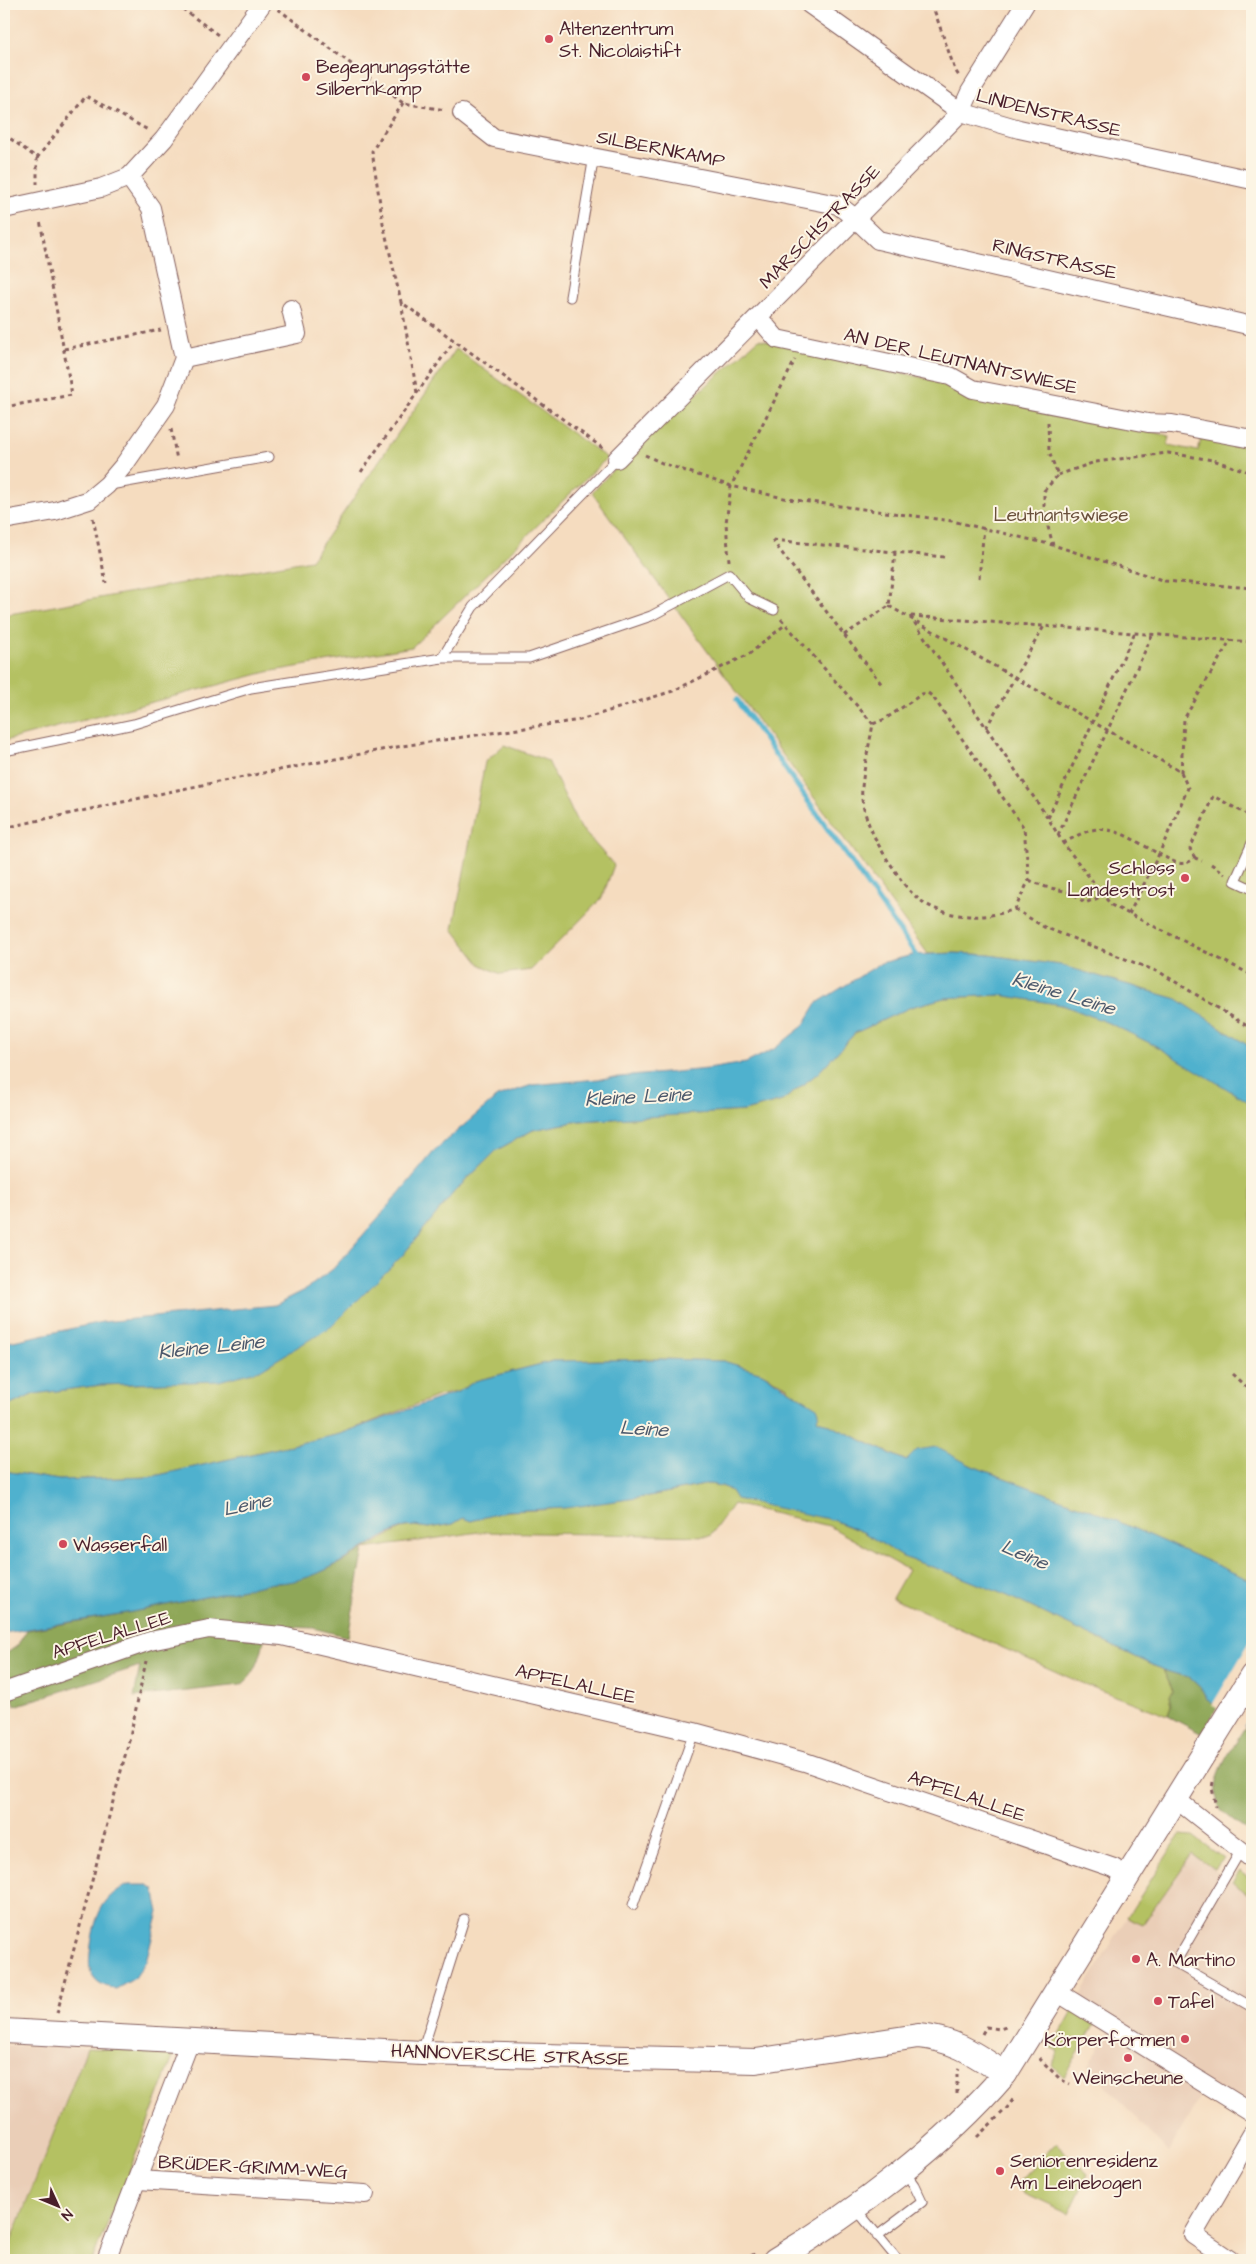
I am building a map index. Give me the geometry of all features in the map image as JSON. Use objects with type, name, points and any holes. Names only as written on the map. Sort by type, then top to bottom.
[{"type":"main road","points":[[775,2260],[854,2207],[946,2136],[978,2106],[1005,2074],[1177,1800],[1252,1676]]},
{"type":"main road","name":"HANNOVERSCHE STRASSE","points":[[4,2031],[422,2053],[756,2061],[918,2036],[937,2038],[959,2045],[1005,2074]]},
{"type":"street","points":[[4,209],[101,188],[130,177],[164,139],[262,4]]},
{"type":"street","name":"LINDENSTRASSE","points":[[809,4],[961,112],[1019,129],[1252,180]]},
{"type":"street","name":"MARSCHSTRASSE","points":[[623,453],[759,318],[961,112],[970,92],[1025,4]]},
{"type":"street","name":"SILBERNKAMP","points":[[462,113],[494,138],[594,156],[838,206],[855,218]]},
{"type":"street","points":[[4,520],[55,511],[89,500],[107,485],[124,466],[166,405],[184,358],[151,208],[130,177]]},
{"type":"street","name":"RINGSTRASSE","points":[[855,218],[878,240],[1252,326]]},
{"type":"street","points":[[184,358],[297,334],[291,309]]},
{"type":"street","name":"AN DER LEUTNANTSWIESE","points":[[759,318],[777,339],[950,376],[973,388],[1148,423],[1172,424],[1252,440]]},
{"type":"street","name":"APFELALLEE","points":[[4,1692],[150,1641],[209,1629],[282,1636],[694,1732],[815,1765],[1114,1868],[1128,1877]]},
{"type":"street","points":[[1177,1800],[1246,1855]]},
{"type":"street","points":[[1057,1992],[1252,2113]]},
{"type":"street","name":"BRÜDER-GRIMM-WEG","points":[[106,2260],[190,2041]]},
{"type":"street","points":[[1230,2260],[1193,2234],[1252,2134]]},
{"type":"street","name":"BRÜDER-GRIMM-WEG","points":[[138,2180],[366,2194]]},
{"type":"lane","points":[[570,297],[594,156]]},
{"type":"lane","points":[[442,658],[473,607],[623,453]]},
{"type":"lane","points":[[107,485],[270,457]]},
{"type":"lane","points":[[4,751],[134,724],[251,688],[442,658],[529,658],[651,616],[729,574],[750,598],[774,610]]},
{"type":"lane","points":[[1252,843],[1235,881],[1252,889]]},
{"type":"lane","points":[[633,1905],[694,1732]]},
{"type":"lane","points":[[1246,1855],[1175,1963],[1252,2007]]},
{"type":"lane","points":[[422,2053],[464,1919]]},
{"type":"lane","points":[[877,2236],[922,2202],[914,2185],[903,2170]]},
{"type":"lane","points":[[854,2207],[898,2260]]},
{"type":"path","points":[[176,4],[232,45]]},
{"type":"path","points":[[272,4],[403,103],[462,113]]},
{"type":"path","points":[[932,4],[955,70],[970,92]]},
{"type":"path","points":[[4,408],[72,395],[36,203],[37,158],[86,96],[164,139]]},
{"type":"path","points":[[403,103],[372,151],[383,223],[401,302],[417,394]]},
{"type":"path","points":[[4,134],[37,158]]},
{"type":"path","points":[[401,302],[454,341],[623,453],[662,463],[731,486],[788,499],[952,521],[984,528],[1053,545],[1165,581],[1252,588]]},
{"type":"path","points":[[64,349],[176,326]]},
{"type":"path","points":[[361,472],[454,341]]},
{"type":"path","points":[[729,574],[729,539],[726,523],[731,486],[803,345]]},
{"type":"path","points":[[1051,404],[1048,426],[1049,452],[1058,475]]},
{"type":"path","points":[[166,405],[180,473]]},
{"type":"path","points":[[1053,545],[1044,512],[1044,491],[1058,475],[1095,462],[1168,452],[1213,460],[1252,473]]},
{"type":"path","points":[[89,500],[106,583]]},
{"type":"path","points":[[979,578],[984,528]]},
{"type":"path","points":[[882,686],[772,540],[944,558]]},
{"type":"path","points":[[889,606],[895,554]]},
{"type":"path","points":[[889,606],[910,616],[1092,723],[1181,772]]},
{"type":"path","points":[[844,635],[889,606]]},
{"type":"path","points":[[774,610],[873,724],[862,798],[871,828],[883,852],[914,896],[928,906],[946,913],[993,915],[1015,909],[1044,927],[1161,973],[1252,1029]]},
{"type":"path","points":[[910,616],[1252,642]]},
{"type":"path","points":[[910,616],[1048,818],[1063,844],[1111,905],[1252,975]]},
{"type":"path","points":[[4,828],[182,789],[402,746],[580,720],[673,691],[749,654],[786,624]]},
{"type":"path","points":[[986,728],[1016,679],[1044,626]]},
{"type":"path","points":[[1048,818],[1135,632]]},
{"type":"path","points":[[1058,835],[1153,634]]},
{"type":"path","points":[[1129,914],[1159,854],[1188,788],[1181,772],[1184,719],[1231,639]]},
{"type":"path","points":[[873,724],[885,719],[922,694],[928,693],[933,697],[1024,828],[1029,880],[1015,909]]},
{"type":"path","points":[[1202,860],[1195,858],[1190,849],[1212,796],[1252,817]]},
{"type":"path","points":[[1063,844],[1093,830],[1110,830],[1180,864],[1188,863],[1195,858]]},
{"type":"path","points":[[1029,880],[1046,887],[1073,893],[1085,903],[1103,896]]},
{"type":"path","points":[[1232,1374],[1252,1392]]},
{"type":"path","points":[[52,2034],[130,1737],[150,1641]]},
{"type":"path","points":[[1203,1819],[1217,1806],[1212,1788],[1214,1779]]},
{"type":"path","points":[[1039,2058],[1061,2080],[1070,2084]]},
{"type":"shaded area","points":[[1192,1853],[1252,1897],[1252,2117],[1205,2088],[1168,2153],[1088,2065],[1111,2029],[1074,2006],[1127,1917],[1143,1924]]},
{"type":"shaded area","points":[[4,2045],[87,2048],[4,2257]]},
{"type":"green space","name":"Leutnantswiese","points":[[759,339],[1170,436],[1168,445],[1198,451],[1202,437],[1252,448],[1252,1048],[1177,999],[1060,965],[989,955],[928,954],[592,493],[620,462]]},
{"type":"green space","points":[[456,349],[607,458],[412,647],[267,672],[4,741],[4,615],[311,560]]},
{"type":"green space","points":[[504,745],[548,761],[579,826],[614,865],[602,898],[531,970],[501,974],[481,965],[453,929],[485,762]]},
{"type":"green space","points":[[1000,995],[1064,1006],[1114,1025],[1185,1062],[1252,1104],[1252,1581],[1099,1513],[972,1466],[956,1458],[917,1450],[907,1461],[817,1419],[786,1386],[762,1373],[723,1361],[662,1359],[553,1361],[475,1381],[460,1391],[438,1396],[340,1434],[150,1477],[59,1480],[4,1471],[4,1408],[34,1394],[101,1385],[160,1383],[332,1326],[402,1256],[454,1192],[497,1150],[533,1130],[579,1121],[744,1111],[782,1101],[818,1073],[855,1033],[911,1007],[944,998]]},
{"type":"green space","points":[[709,1484],[722,1486],[731,1491],[833,1520],[863,1532],[903,1557],[956,1575],[1008,1596],[1163,1670],[1173,1691],[1169,1696],[1171,1705],[1168,1716],[1079,1682],[892,1598],[908,1570],[829,1526],[733,1504],[710,1536],[479,1532],[364,1549],[405,1527],[429,1528],[453,1524],[463,1518],[471,1521],[506,1511],[541,1510],[644,1497]]},
{"type":"green space","points":[[364,1549],[348,1637],[313,1628],[267,1626],[262,1651],[256,1666],[247,1680],[241,1685],[134,1697],[140,1666],[15,1706],[9,1686],[4,1688],[4,1655],[17,1646],[27,1630],[297,1580],[332,1567]]},
{"type":"green space","points":[[1163,1670],[1190,1678],[1200,1687],[1206,1698],[1218,1706],[1202,1734],[1168,1716],[1171,1705],[1169,1696],[1173,1691]]},
{"type":"green space","points":[[1246,1727],[1252,1730],[1252,1834],[1223,1812],[1217,1799],[1216,1788],[1222,1766]]},
{"type":"green space","points":[[1180,1835],[1193,1836],[1223,1858],[1214,1869],[1192,1854],[1143,1924],[1127,1917]]},
{"type":"green space","points":[[1240,1871],[1252,1880],[1252,1897],[1232,1882]]},
{"type":"green space","points":[[1074,2009],[1095,2023],[1064,2077],[1052,2065],[1059,2051],[1052,2048]]},
{"type":"green space","points":[[87,2048],[175,2052],[126,2180],[92,2260],[4,2260]]},
{"type":"green space","points":[[1056,2143],[1088,2174],[1069,2214],[1025,2194],[1016,2185]]},
{"type":"water","name":"Kleine Leine","points":[[955,953],[989,955],[1060,965],[1177,999],[1252,1048],[1252,1104],[1158,1047],[1111,1024],[1063,1005],[1000,995],[944,998],[911,1007],[855,1033],[818,1073],[782,1101],[744,1111],[579,1121],[533,1130],[497,1150],[454,1192],[402,1256],[332,1326],[260,1370],[219,1381],[101,1385],[34,1394],[4,1408],[4,1343],[102,1322],[275,1305],[305,1290],[333,1269],[436,1149],[497,1097],[532,1085],[708,1069],[746,1063],[774,1049],[803,1026],[817,1003],[881,963],[913,955]]},
{"type":"water","name":"Leine","points":[[662,1359],[723,1361],[762,1373],[817,1407],[819,1412],[817,1419],[906,1461],[917,1450],[936,1447],[972,1466],[1099,1513],[1252,1581],[1252,1730],[1206,1698],[1200,1687],[1190,1678],[1163,1670],[1008,1596],[956,1575],[903,1557],[863,1532],[833,1520],[736,1499],[731,1491],[722,1486],[709,1484],[644,1497],[565,1508],[506,1511],[471,1521],[463,1518],[453,1524],[429,1528],[405,1527],[388,1534],[325,1570],[291,1582],[273,1583],[132,1612],[4,1633],[4,1471],[59,1480],[150,1477],[340,1434],[460,1391],[475,1381],[553,1361]]},
{"type":"water","points":[[128,1885],[145,1885],[154,1889],[159,1912],[146,1961],[135,1978],[116,1989],[101,1984],[95,1979],[91,1972],[90,1952],[97,1917],[101,1909],[111,1895]]},
{"type":"pier","points":[[1252,1638],[1252,1713],[1243,1727],[1212,1705]]},
{"type":"waterway","points":[[737,700],[920,960]]},
{"type":"place","name":"Altenzentrum St. Nicolaistift","points":[[549,39]]},
{"type":"place","name":"Begegnungsstätte Silbernkamp","points":[[306,77]]},
{"type":"place","name":"Schloss Landestrost","points":[[1185,878]]},
{"type":"place","name":"Wasserfall","points":[[63,1544]]},
{"type":"place","name":"A. Martino","points":[[1136,1959]]},
{"type":"place","name":"Tafel","points":[[1158,2001]]},
{"type":"place","name":"Körperformen","points":[[1185,2039]]},
{"type":"place","name":"Weinscheune","points":[[1128,2058]]},
{"type":"place","name":"Seniorenresidenz Am Leinebogen","points":[[1000,2171]]}]
